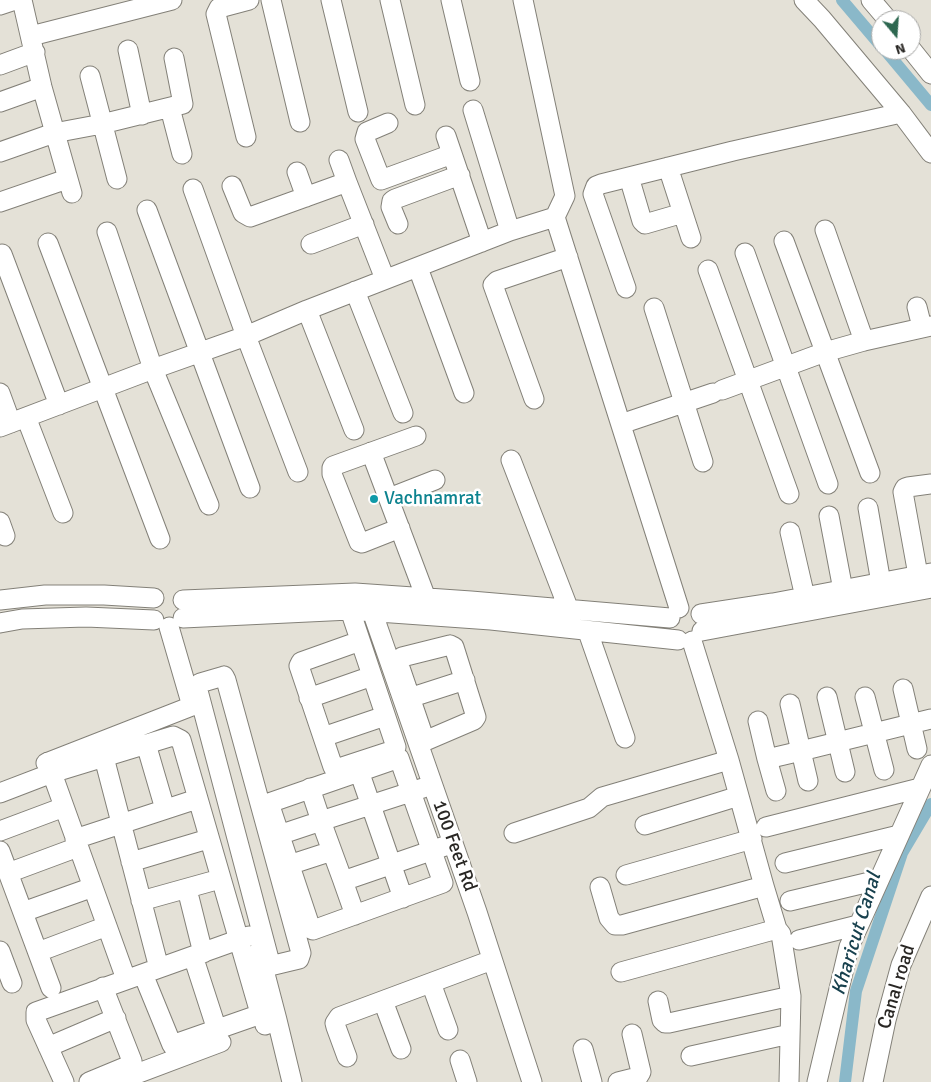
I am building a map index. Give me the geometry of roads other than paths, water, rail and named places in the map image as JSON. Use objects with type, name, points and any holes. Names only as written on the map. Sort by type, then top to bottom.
[{"type":"street","points":[[0,6],[15,0]]},
{"type":"street","points":[[0,202],[69,186],[42,87],[22,0]]},
{"type":"street","points":[[0,64],[33,44],[172,0]]},
{"type":"street","points":[[246,137],[216,14],[219,8],[249,0]]},
{"type":"street","points":[[271,0],[300,122]]},
{"type":"street","points":[[332,0],[358,112]]},
{"type":"street","points":[[390,0],[415,105]]},
{"type":"street","points":[[451,0],[470,81]]},
{"type":"street","points":[[523,0],[565,196],[555,216],[621,424],[675,613],[668,627],[670,632],[693,632],[927,579]]},
{"type":"street","points":[[804,0],[822,18],[901,113],[931,153]]},
{"type":"street","points":[[872,0],[880,10]]},
{"type":"street","points":[[128,50],[142,114]]},
{"type":"street","points":[[0,152],[54,133],[102,124],[183,104],[174,58]]},
{"type":"street","points":[[920,60],[931,74]]},
{"type":"street","points":[[90,76],[117,179]]},
{"type":"street","points":[[0,102],[42,87]]},
{"type":"street","points":[[170,108],[182,154]]},
{"type":"street","points":[[473,110],[510,231]]},
{"type":"street","points":[[626,288],[594,194],[594,190],[600,184],[901,113]]},
{"type":"street","points":[[388,123],[367,132],[365,139],[381,180],[452,154]]},
{"type":"street","points":[[446,136],[482,242]]},
{"type":"street","points":[[339,160],[385,279]]},
{"type":"street","points":[[668,167],[691,238]]},
{"type":"street","points":[[297,172],[306,197]]},
{"type":"street","points":[[398,224],[391,208],[392,201],[460,175]]},
{"type":"street","points":[[629,177],[644,224],[683,213]]},
{"type":"street","points":[[232,186],[243,213],[250,217],[347,182]]},
{"type":"street","points":[[193,189],[298,472]]},
{"type":"street","points":[[147,210],[250,488]]},
{"type":"street","points":[[12,423],[246,336],[385,279],[418,268],[510,231],[555,216]]},
{"type":"street","points":[[311,244],[364,224]]},
{"type":"street","points":[[825,230],[864,341]]},
{"type":"street","points":[[107,232],[153,369],[209,505]]},
{"type":"street","points":[[784,241],[870,472]]},
{"type":"street","points":[[48,243],[160,539]]},
{"type":"street","points":[[745,253],[828,484]]},
{"type":"street","points":[[2,254],[59,405]]},
{"type":"street","points":[[534,399],[493,285],[568,257]]},
{"type":"street","points":[[418,268],[464,393]]},
{"type":"street","points":[[708,270],[789,494]]},
{"type":"street","points":[[355,291],[403,412]]},
{"type":"street","points":[[621,424],[717,392],[825,352],[927,326],[917,307]]},
{"type":"street","points":[[654,308],[703,462]]},
{"type":"street","points":[[307,310],[354,430]]},
{"type":"street","points":[[0,393],[12,423],[63,513]]},
{"type":"street","points":[[400,528],[360,543],[332,474],[332,468],[333,466],[416,436]]},
{"type":"street","points":[[371,452],[426,598]]},
{"type":"street","points":[[511,460],[569,610]]},
{"type":"street","points":[[389,498],[435,480]]},
{"type":"street","points":[[927,579],[903,492],[908,487],[931,484]]},
{"type":"street","points":[[868,508],[881,583]]},
{"type":"street","points":[[829,516],[843,590]]},
{"type":"street","points":[[790,532],[805,597]]},
{"type":"street","points":[[0,623],[22,619],[86,617],[168,622],[350,610],[491,620],[588,632],[693,632],[805,597],[881,583],[927,579]]},
{"type":"street","points":[[168,622],[186,609],[183,600],[176,593],[170,591],[158,594],[154,598],[150,609],[168,622],[192,706],[205,737],[253,910],[272,965],[299,959],[301,954],[287,900],[275,839],[268,804],[269,801],[399,758],[443,883],[311,929],[289,865],[275,839],[255,784],[224,676],[200,683],[197,687],[205,737]]},
{"type":"street","points":[[183,600],[355,594],[569,610],[675,613],[691,608],[693,632],[764,886],[777,929],[781,934],[791,996],[789,1082]]},
{"type":"street","points":[[0,600],[45,595],[104,595],[154,598]]},
{"type":"street","points":[[350,610],[396,747],[394,750],[336,769],[333,767],[299,669],[300,663],[360,641]]},
{"type":"street","name":"100 Feet Rd","points":[[372,611],[406,699],[432,784],[531,1082]]},
{"type":"street","points":[[588,632],[625,738]]},
{"type":"street","points":[[453,645],[465,680],[476,719],[427,742],[423,739],[406,699],[398,662],[402,657],[453,645]]},
{"type":"street","points":[[309,698],[372,676]]},
{"type":"street","points":[[406,699],[465,680]]},
{"type":"street","points":[[903,689],[917,749]]},
{"type":"street","points":[[827,697],[845,772]]},
{"type":"street","points":[[865,697],[884,770]]},
{"type":"street","points":[[790,704],[808,781]]},
{"type":"street","points":[[0,782],[50,768],[102,750],[192,706]]},
{"type":"street","points":[[323,737],[385,716]]},
{"type":"street","points":[[767,759],[931,719]]},
{"type":"street","points":[[758,722],[776,791]]},
{"type":"street","points":[[205,737],[240,728]]},
{"type":"street","points":[[102,750],[146,744],[173,736],[181,740],[220,879],[246,938],[277,1020],[292,1082]]},
{"type":"street","points":[[146,744],[166,809]]},
{"type":"street","points":[[102,750],[141,901],[142,974]]},
{"type":"street","points":[[514,833],[589,808],[602,797],[729,760]]},
{"type":"street","points":[[818,1082],[849,947],[931,765]]},
{"type":"street","points":[[0,793],[50,768]]},
{"type":"street","points":[[50,768],[107,926],[142,974],[172,1045],[260,1013],[246,938],[253,910]]},
{"type":"street","points":[[359,771],[403,898]]},
{"type":"street","points":[[221,793],[255,784]]},
{"type":"street","points":[[237,852],[432,784]]},
{"type":"street","points":[[310,788],[355,915]]},
{"type":"street","points":[[766,827],[920,788]]},
{"type":"street","points":[[645,824],[739,796]]},
{"type":"street","points":[[8,873],[121,823],[197,799]]},
{"type":"street","points":[[0,832],[64,808]]},
{"type":"street","points":[[785,863],[899,835]]},
{"type":"street","points":[[131,862],[208,839]]},
{"type":"street","points":[[626,875],[752,839]]},
{"type":"street","points":[[343,881],[453,843]]},
{"type":"street","points":[[0,851],[51,988]]},
{"type":"street","points":[[289,865],[332,851]]},
{"type":"street","points":[[141,901],[220,879]]},
{"type":"street","points":[[790,901],[878,880]]},
{"type":"street","points":[[600,887],[609,918],[615,924],[622,925],[764,886]]},
{"type":"street","points":[[23,912],[93,888]]},
{"type":"street","points":[[186,889],[198,954],[217,1030]]},
{"type":"street","name":"Canal road","points":[[873,1082],[886,1020],[901,964],[931,896]]},
{"type":"street","points":[[253,910],[287,900]]},
{"type":"street","points":[[798,940],[858,925]]},
{"type":"street","points":[[38,952],[107,926]]},
{"type":"street","points":[[621,972],[777,929]]},
{"type":"street","points":[[64,1082],[36,1020],[36,1012],[246,938]]},
{"type":"street","points":[[0,951],[12,983]]},
{"type":"street","points":[[347,1057],[336,1027],[339,1017],[492,960]]},
{"type":"street","points":[[431,983],[448,1030]]},
{"type":"street","points":[[89,1082],[132,1063],[132,1058],[103,987]]},
{"type":"street","points":[[658,1001],[662,1020],[669,1023],[791,996]]},
{"type":"street","points":[[383,1001],[400,1050]]},
{"type":"street","points":[[48,1047],[116,1018]]},
{"type":"street","points":[[115,1082],[277,1020]]},
{"type":"street","points":[[618,1082],[638,1077],[641,1072],[632,1034]]},
{"type":"street","points":[[692,1056],[790,1034]]},
{"type":"street","points":[[583,1049],[592,1082]]},
{"type":"street","points":[[460,1060],[467,1082]]},
{"type":"waterway","name":"Kharicut Canal","points":[[842,0],[871,34]]},
{"type":"waterway","name":"Kharicut Canal","points":[[893,60],[931,105]]},
{"type":"waterway","name":"Kharicut Canal","points":[[845,1082],[856,991],[902,853],[931,804]]},
{"type":"place","name":"Vachnamrat","points":[[374,499]]}]
